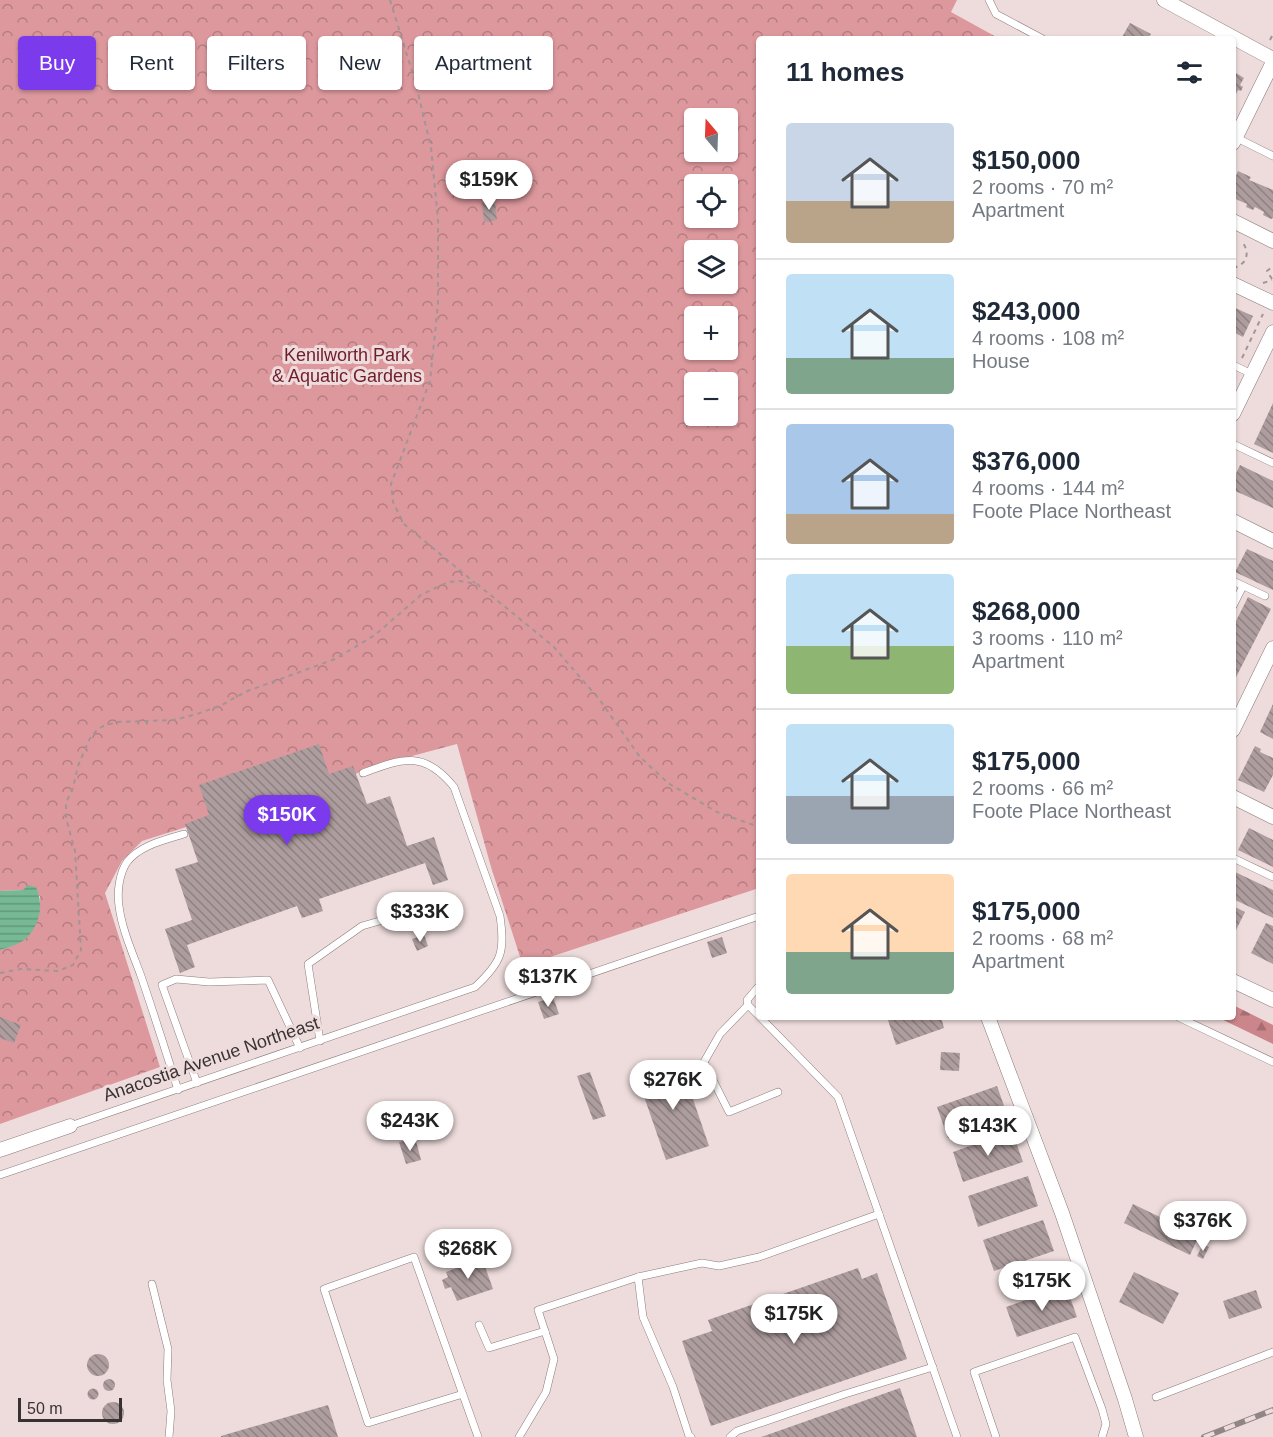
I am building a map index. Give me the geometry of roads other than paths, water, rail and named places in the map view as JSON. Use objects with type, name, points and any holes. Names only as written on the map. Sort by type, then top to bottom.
[{"type":"street","points":[[1164,0],[1228,36]]},
{"type":"street","points":[[1236,40],[1273,61],[1236,135]]},
{"type":"street","points":[[1236,222],[1273,241]]},
{"type":"street","points":[[1236,286],[1268,308]]},
{"type":"street","points":[[1236,408],[1273,332]]},
{"type":"street","points":[[1236,522],[1273,541]]},
{"type":"street","points":[[1236,724],[1273,648]]},
{"type":"street","points":[[1236,798],[1273,817]]},
{"type":"street","points":[[1236,982],[1273,999]]},
{"type":"street","points":[[989,1020],[1055,1191],[1136,1437]]},
{"type":"street","name":"Anacostia Avenue Northeast","points":[[0,1150],[70,1126]]},
{"type":"lane","points":[[989,0],[996,14],[1037,36]]},
{"type":"lane","points":[[1236,140],[1273,156]]},
{"type":"lane","points":[[1236,364],[1252,374]]},
{"type":"lane","points":[[1236,445],[1273,463]]},
{"type":"lane","points":[[1236,582],[1265,596]]},
{"type":"lane","points":[[1236,600],[1243,586]]},
{"type":"lane","name":"Anacostia Avenue Northeast","points":[[70,1126],[434,1003],[475,987],[492,971],[501,953],[500,916],[454,787],[443,773],[433,766],[414,760],[395,761],[363,772]]},
{"type":"lane","points":[[178,1090],[125,929],[119,907],[118,890],[127,862],[138,852],[184,834]]},
{"type":"lane","points":[[1236,859],[1273,877]]},
{"type":"lane","points":[[0,1175],[756,917]]},
{"type":"lane","points":[[320,1041],[308,964],[362,926],[383,920]]},
{"type":"lane","points":[[197,1083],[162,985],[176,979],[209,982],[268,980],[300,1048]]},
{"type":"lane","points":[[756,990],[747,1000],[748,1005],[756,1014]]},
{"type":"lane","points":[[748,1005],[720,1034],[704,1062],[729,1112],[778,1092]]},
{"type":"lane","points":[[762,1020],[838,1096],[957,1437]]},
{"type":"lane","points":[[1184,1020],[1273,1062]]},
{"type":"lane","points":[[519,1437],[546,1392],[554,1359],[538,1310],[638,1277],[702,1263],[718,1266],[759,1257],[879,1214]]},
{"type":"lane","points":[[463,1394],[368,1423],[324,1289],[414,1257],[463,1394],[478,1437]]},
{"type":"lane","points":[[638,1277],[643,1317],[673,1387],[691,1437]]},
{"type":"lane","points":[[152,1284],[168,1348],[167,1380],[171,1411],[169,1437]]},
{"type":"lane","points":[[479,1325],[489,1348],[545,1331]]},
{"type":"lane","points":[[996,1437],[974,1372],[1075,1337],[1102,1409],[1106,1424],[1102,1437]]},
{"type":"lane","points":[[1156,1397],[1273,1352]]},
{"type":"lane","points":[[730,1437],[737,1431],[933,1366]]},
{"type":"railway","points":[[1204,1437],[1273,1410]]},
{"type":"park label","name":"Kenilworth Park & Aquatic Gardens","points":[[347,365]]}]
